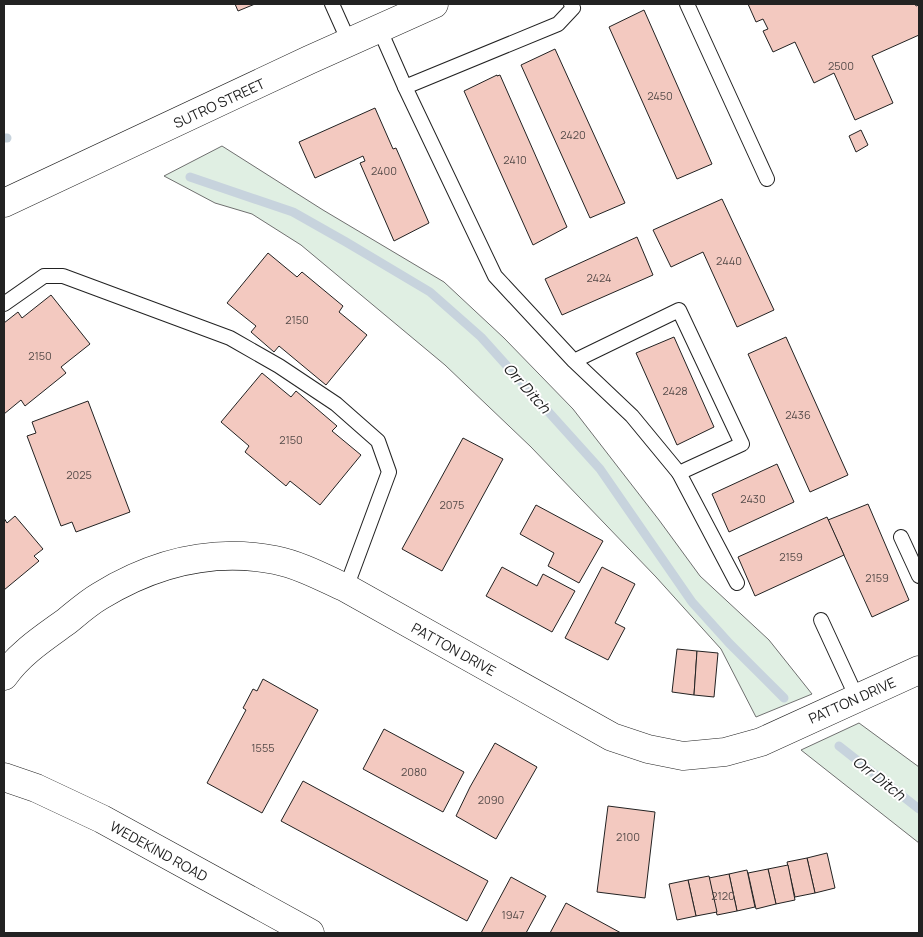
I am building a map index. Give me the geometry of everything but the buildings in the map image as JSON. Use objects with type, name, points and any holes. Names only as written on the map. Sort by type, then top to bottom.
[{"type":"street","name":"SUTRO STREET","points":[[4,203],[426,6]]},
{"type":"street","name":"PATTON DRIVE","points":[[4,676],[30,648],[99,596],[135,576],[166,565],[199,558],[234,556],[276,560],[309,571],[346,588],[612,737],[648,749],[683,756],[725,752],[761,742],[919,670]]},
{"type":"street","name":"WEDEKIND ROAD","points":[[4,777],[36,788],[102,819],[310,933]]},
{"type":"lane","points":[[332,4],[349,42]]},
{"type":"lane","points":[[405,87],[558,24],[573,8],[571,4]]},
{"type":"lane","points":[[687,4],[767,179]]},
{"type":"lane","points":[[379,28],[495,276],[574,361],[632,416],[679,473],[737,583]]},
{"type":"lane","points":[[4,304],[44,276],[63,276],[230,338],[279,366],[336,404],[378,442],[389,472],[346,588]]},
{"type":"lane","points":[[574,361],[680,310],[742,444],[679,473]]},
{"type":"lane","points":[[902,537],[919,576]]},
{"type":"lane","points":[[821,620],[857,698]]},
{"type":"green space","points":[[222,146],[323,210],[444,282],[504,338],[573,409],[700,576],[769,640],[812,694],[756,717],[721,649],[656,577],[531,447],[445,365],[301,245],[252,214],[215,203],[164,176]]},
{"type":"green space","points":[[859,723],[919,767],[919,843],[801,750]]},
{"type":"waterway","name":"Orr Ditch","points":[[190,177],[293,212],[430,292],[481,337],[600,469],[692,602],[729,643],[784,698]]},
{"type":"waterway","name":"Orr Ditch","points":[[839,746],[919,809]]}]
